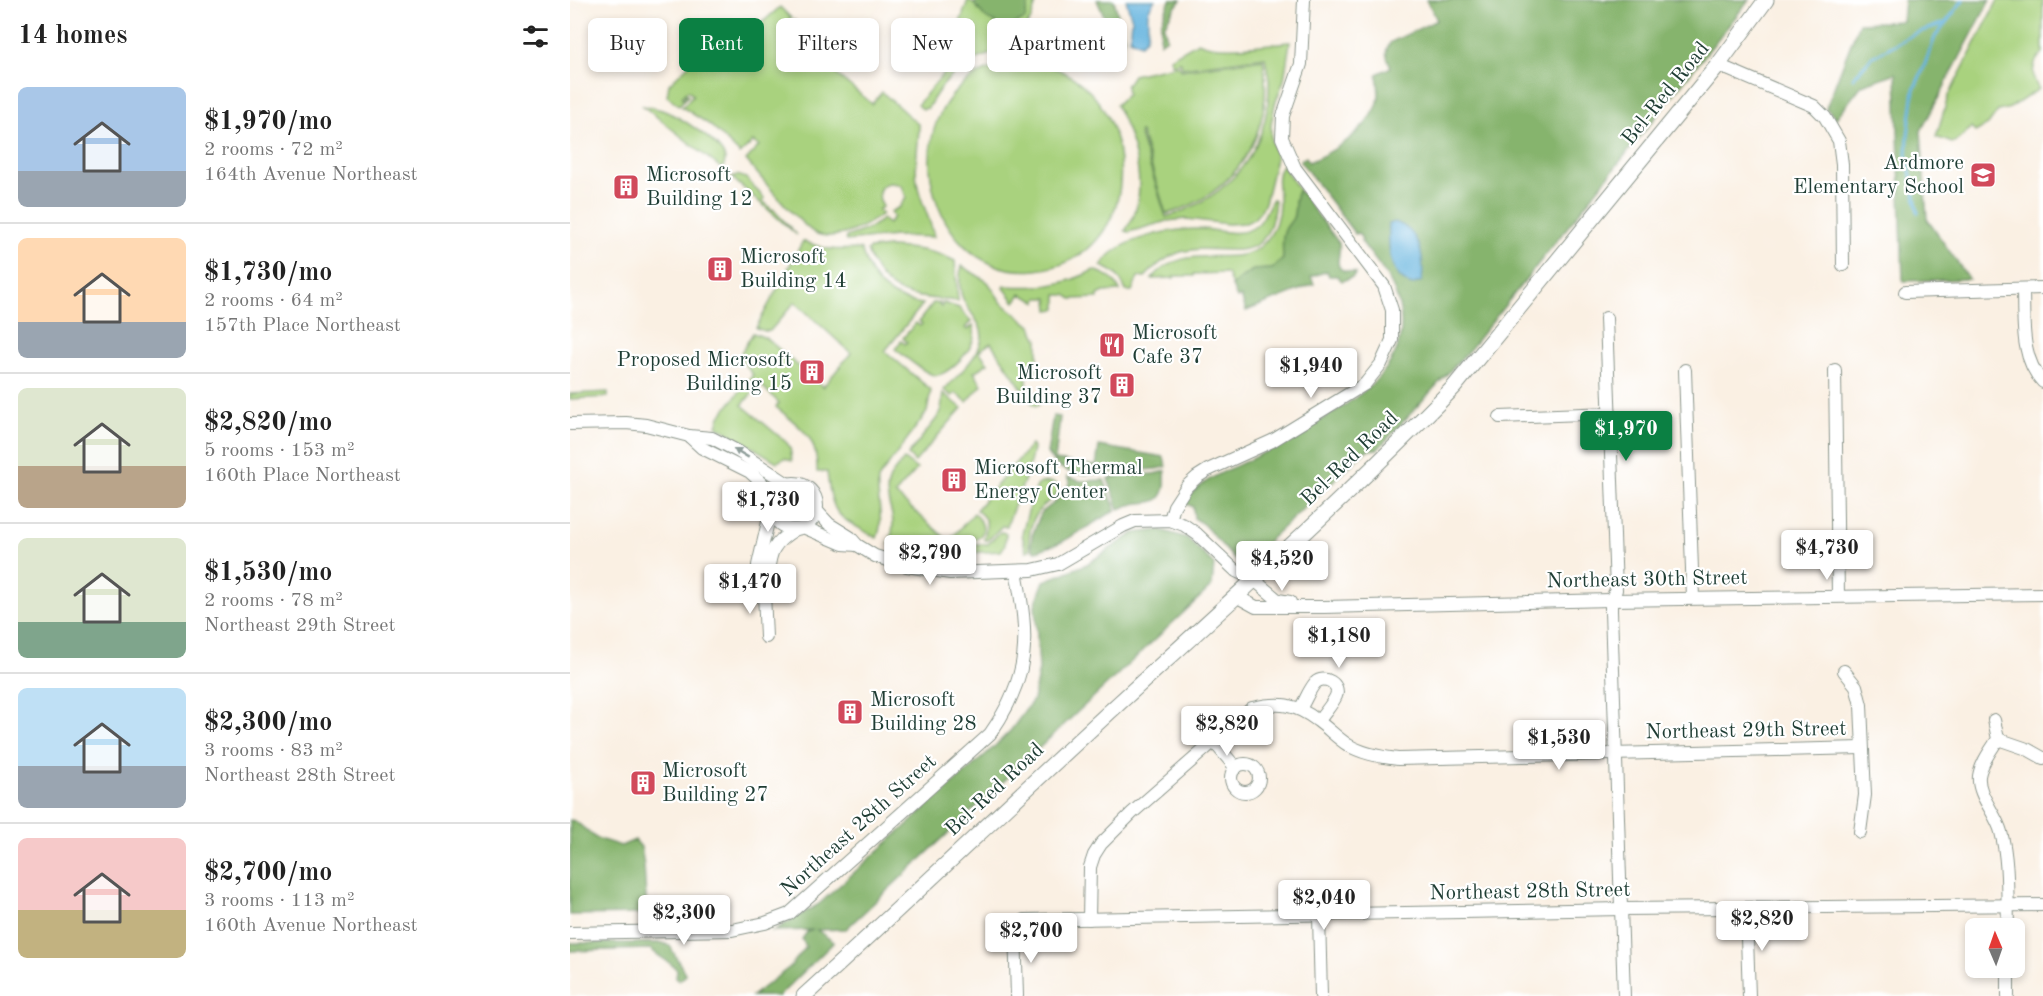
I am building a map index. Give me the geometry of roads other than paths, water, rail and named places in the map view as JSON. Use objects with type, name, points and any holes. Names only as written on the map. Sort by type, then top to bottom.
[{"type":"main road","name":"Bel-Red Road","points":[[804,996],[1236,596],[1407,435],[1454,387],[1718,65],[1766,0]]},
{"type":"street","points":[[816,510],[829,524],[875,556],[925,571],[976,573],[1035,570],[1058,564],[1135,521],[1170,520],[1174,506],[1187,486],[1197,477],[1272,441],[1365,384],[1381,364],[1392,340],[1394,320],[1391,301],[1384,286],[1306,183],[1287,153],[1281,132],[1283,117],[1301,64],[1304,0]]},
{"type":"street","points":[[1718,65],[1814,106],[1826,117],[1833,128],[1839,141],[1842,164],[1843,265]]},
{"type":"street","points":[[1905,292],[2043,288]]},
{"type":"street","points":[[2023,289],[2028,354],[2036,375],[2043,382]]},
{"type":"street","points":[[1606,318],[1616,590],[1611,600],[1624,996]]},
{"type":"street","points":[[1685,370],[1694,598]]},
{"type":"street","points":[[1835,370],[1838,596]]},
{"type":"street","points":[[1500,417],[1610,413]]},
{"type":"street","points":[[570,424],[626,423],[646,425],[688,436],[712,438],[739,452],[788,484]]},
{"type":"street","points":[[688,436],[702,448],[750,472],[762,483],[776,521],[789,528],[800,528],[843,544],[857,545]]},
{"type":"street","points":[[764,593],[758,578],[758,565],[771,504],[781,487],[788,484],[803,485],[814,496],[816,510],[814,517],[783,537],[775,546],[769,559],[768,579],[764,593],[766,637]]},
{"type":"street","name":"Northeast 30th Street","points":[[1170,520],[1184,525],[1197,534],[1236,571],[1253,579],[1278,600],[1324,607]]},
{"type":"street","name":"Northeast 28th Street","points":[[570,933],[732,930],[765,923],[789,914],[990,734],[1004,714],[1012,698],[1025,654],[1026,634],[1016,571]]},
{"type":"street","name":"Northeast 30th Street","points":[[1236,596],[1256,607],[1324,607],[1694,598],[2043,594]]},
{"type":"street","points":[[1844,671],[1856,686],[1861,705],[1865,795],[1860,832]]},
{"type":"street","points":[[1300,709],[1316,682],[1324,679],[1332,682],[1336,688],[1336,696],[1319,721]]},
{"type":"street","name":"Northeast 29th Street","points":[[1214,742],[1252,708],[1273,703],[1300,709],[1347,744],[1362,752],[1398,759],[1862,748]]},
{"type":"street","points":[[1994,720],[1998,739],[1986,758],[1979,778],[1982,791],[2001,832],[2005,853],[2008,918]]},
{"type":"street","points":[[1998,739],[2027,749],[2043,758]]},
{"type":"street","points":[[1089,919],[1090,867],[1101,844],[1132,813],[1214,742],[1236,768]]},
{"type":"street","name":"Northeast 28th Street","points":[[1017,996],[1015,928],[1025,920],[1622,909],[2043,905]]},
{"type":"street","points":[[1746,908],[1749,996]]},
{"type":"street","points":[[1319,916],[1321,996]]},
{"type":"street","points":[[2008,978],[2008,996]]},
{"type":"water","points":[[1126,0],[1155,0],[1149,9],[1147,36],[1141,44],[1130,39],[1132,20]]},
{"type":"water","points":[[1395,222],[1410,232],[1419,246],[1423,263],[1422,281],[1412,285],[1398,275],[1391,260],[1389,224]]},
{"type":"waterway","points":[[1918,213],[1907,155],[1914,89],[1935,37],[1963,0]]},
{"type":"waterway","points":[[1853,78],[1872,57],[1914,34],[1944,23]]},
{"type":"place","name":"Ardmore Elementary School","points":[[1983,175]]},
{"type":"place","name":"Microsoft Building 12","points":[[626,187]]},
{"type":"place","name":"Microsoft Building 14","points":[[720,269]]},
{"type":"place","name":"Microsoft Cafe 37","points":[[1112,345]]},
{"type":"place","name":"Proposed Microsoft Building 15","points":[[812,372]]},
{"type":"place","name":"Microsoft Building 37","points":[[1122,385]]},
{"type":"place","name":"Microsoft Thermal Energy Center","points":[[954,480]]},
{"type":"place","name":"Microsoft Building 28","points":[[850,712]]},
{"type":"place","name":"Microsoft Building 27","points":[[643,783]]}]
